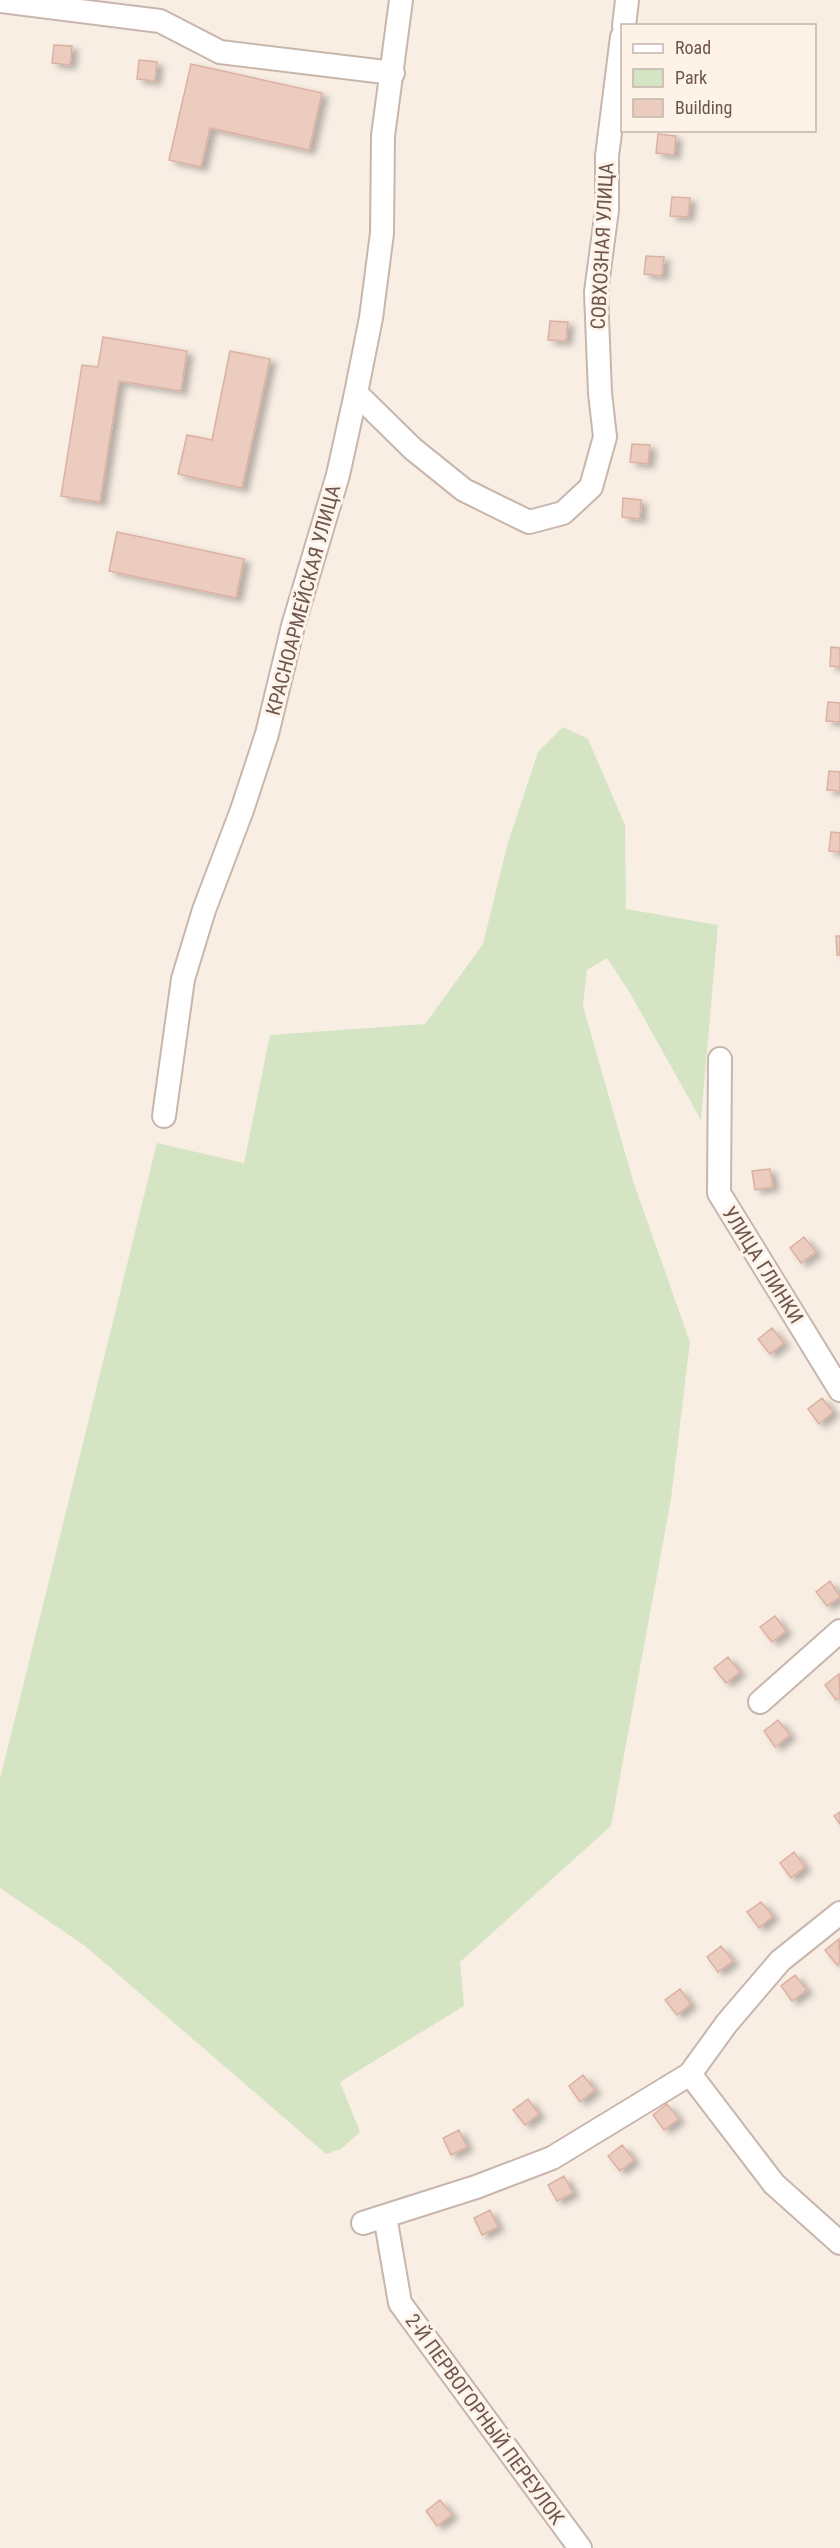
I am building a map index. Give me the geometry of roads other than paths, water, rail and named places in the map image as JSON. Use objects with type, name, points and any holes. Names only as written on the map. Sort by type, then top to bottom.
[{"type":"street","name":"КРАСНОАРМЕЙСКАЯ УЛИЦА","points":[[164,1116],[183,980],[204,910],[242,810],[267,734],[293,626],[338,475],[356,393],[371,318],[382,233],[383,136],[401,0]]},
{"type":"street","points":[[624,24],[627,0]]},
{"type":"street","points":[[0,1],[160,21],[220,52],[393,73]]},
{"type":"street","name":"СОВХОЗНАЯ УЛИЦА","points":[[356,393],[413,449],[464,490],[529,522],[563,513],[591,487],[605,437],[600,393],[596,292],[607,210],[607,156],[621,45]]},
{"type":"street","name":"УЛИЦА ГЛИНКИ","points":[[720,1059],[719,1193],[840,1390]]},
{"type":"street","points":[[760,1702],[840,1630]]},
{"type":"street","points":[[363,2223],[476,2187],[552,2158],[690,2074],[727,2023],[780,1961],[840,1913]]},
{"type":"street","points":[[690,2074],[774,2184],[840,2243]]},
{"type":"street","name":"2-Й ПЕРВОГОРНЫЙ ПЕРЕУЛОК","points":[[385,2216],[400,2303],[580,2548]]}]
